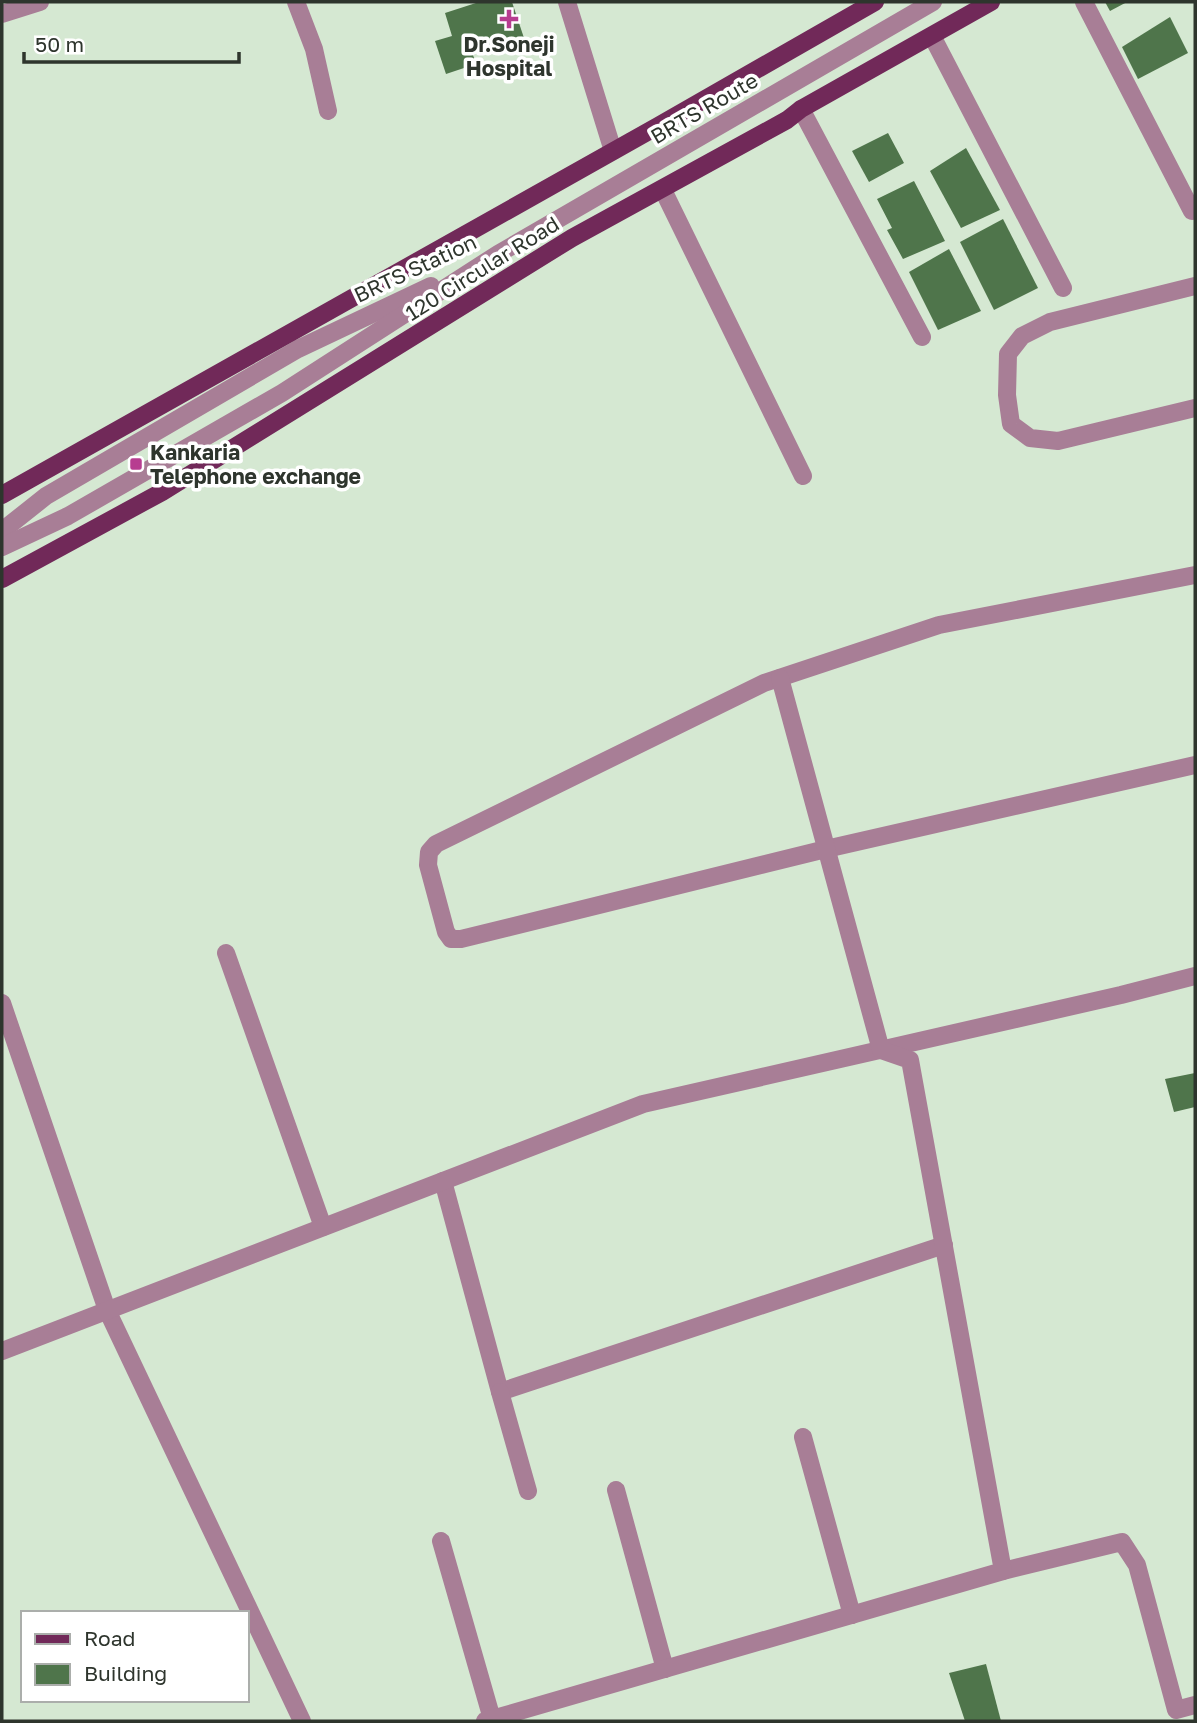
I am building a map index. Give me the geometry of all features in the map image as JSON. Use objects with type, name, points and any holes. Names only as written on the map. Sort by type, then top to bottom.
[{"type":"main road","name":"120 Circular Road","points":[[2,495],[875,2]]},
{"type":"main road","name":"120 Circular Road","points":[[2,579],[162,492],[572,238],[663,190],[991,2]]},
{"type":"street","points":[[2,14],[40,2]]},
{"type":"street","points":[[296,2],[314,49],[328,111]]},
{"type":"street","points":[[567,2],[613,151]]},
{"type":"street","name":"BRTS Route","points":[[498,254],[933,2]]},
{"type":"street","points":[[1084,2],[1192,211]]},
{"type":"street","points":[[932,36],[1063,288]]},
{"type":"street","points":[[801,109],[922,337]]},
{"type":"street","points":[[663,190],[803,476]]},
{"type":"street","name":"BRTS Station","points":[[2,531],[46,496],[298,349],[498,254]]},
{"type":"street","name":"BRTS Station","points":[[2,547],[68,516],[282,393],[498,254]]},
{"type":"street","points":[[1195,286],[1050,322],[1022,336],[1008,354],[1007,395],[1011,424],[1030,438],[1058,440],[1195,408]]},
{"type":"street","points":[[1195,575],[939,625],[764,682],[436,844],[429,852],[428,864],[446,932],[451,939],[461,939],[826,849],[1195,765]]},
{"type":"street","points":[[779,678],[881,1050]]},
{"type":"street","points":[[226,953],[323,1227]]},
{"type":"street","points":[[2,1351],[643,1104],[1195,976]]},
{"type":"street","points":[[2,1003],[107,1310],[302,1721]]},
{"type":"street","points":[[881,1050],[910,1060],[1003,1571]]},
{"type":"street","points":[[443,1181],[528,1491]]},
{"type":"street","points":[[500,1392],[944,1245]]},
{"type":"street","points":[[803,1437],[852,1615]]},
{"type":"street","points":[[616,1490],[665,1669]]},
{"type":"street","points":[[441,1541],[488,1720],[1003,1571],[1122,1542],[1137,1564],[1178,1716],[1195,1705]]},
{"type":"building","points":[[479,2],[512,2],[524,38],[473,55],[476,64],[446,74],[435,41],[452,36],[445,13]]},
{"type":"building","points":[[1105,2],[1127,2],[1110,11]]},
{"type":"building","points":[[1170,17],[1188,53],[1138,79],[1122,47]]},
{"type":"building","points":[[888,133],[904,163],[869,182],[852,151]]},
{"type":"building","points":[[966,148],[1000,210],[961,228],[930,171]]},
{"type":"building","points":[[914,181],[945,241],[903,259],[887,230],[892,228],[877,199]]},
{"type":"building","points":[[1003,219],[1038,288],[994,310],[960,242]]},
{"type":"building","points":[[949,249],[981,311],[938,330],[909,272]]},
{"type":"building","points":[[1195,1073],[1195,1107],[1174,1112],[1165,1079]]},
{"type":"building","points":[[986,1664],[1001,1721],[965,1721],[949,1673]]},
{"type":"place","name":"Dr.Soneji Hospital","points":[[509,19]]},
{"type":"place","name":"Kankaria Telephone exchange","points":[[136,464]]}]
